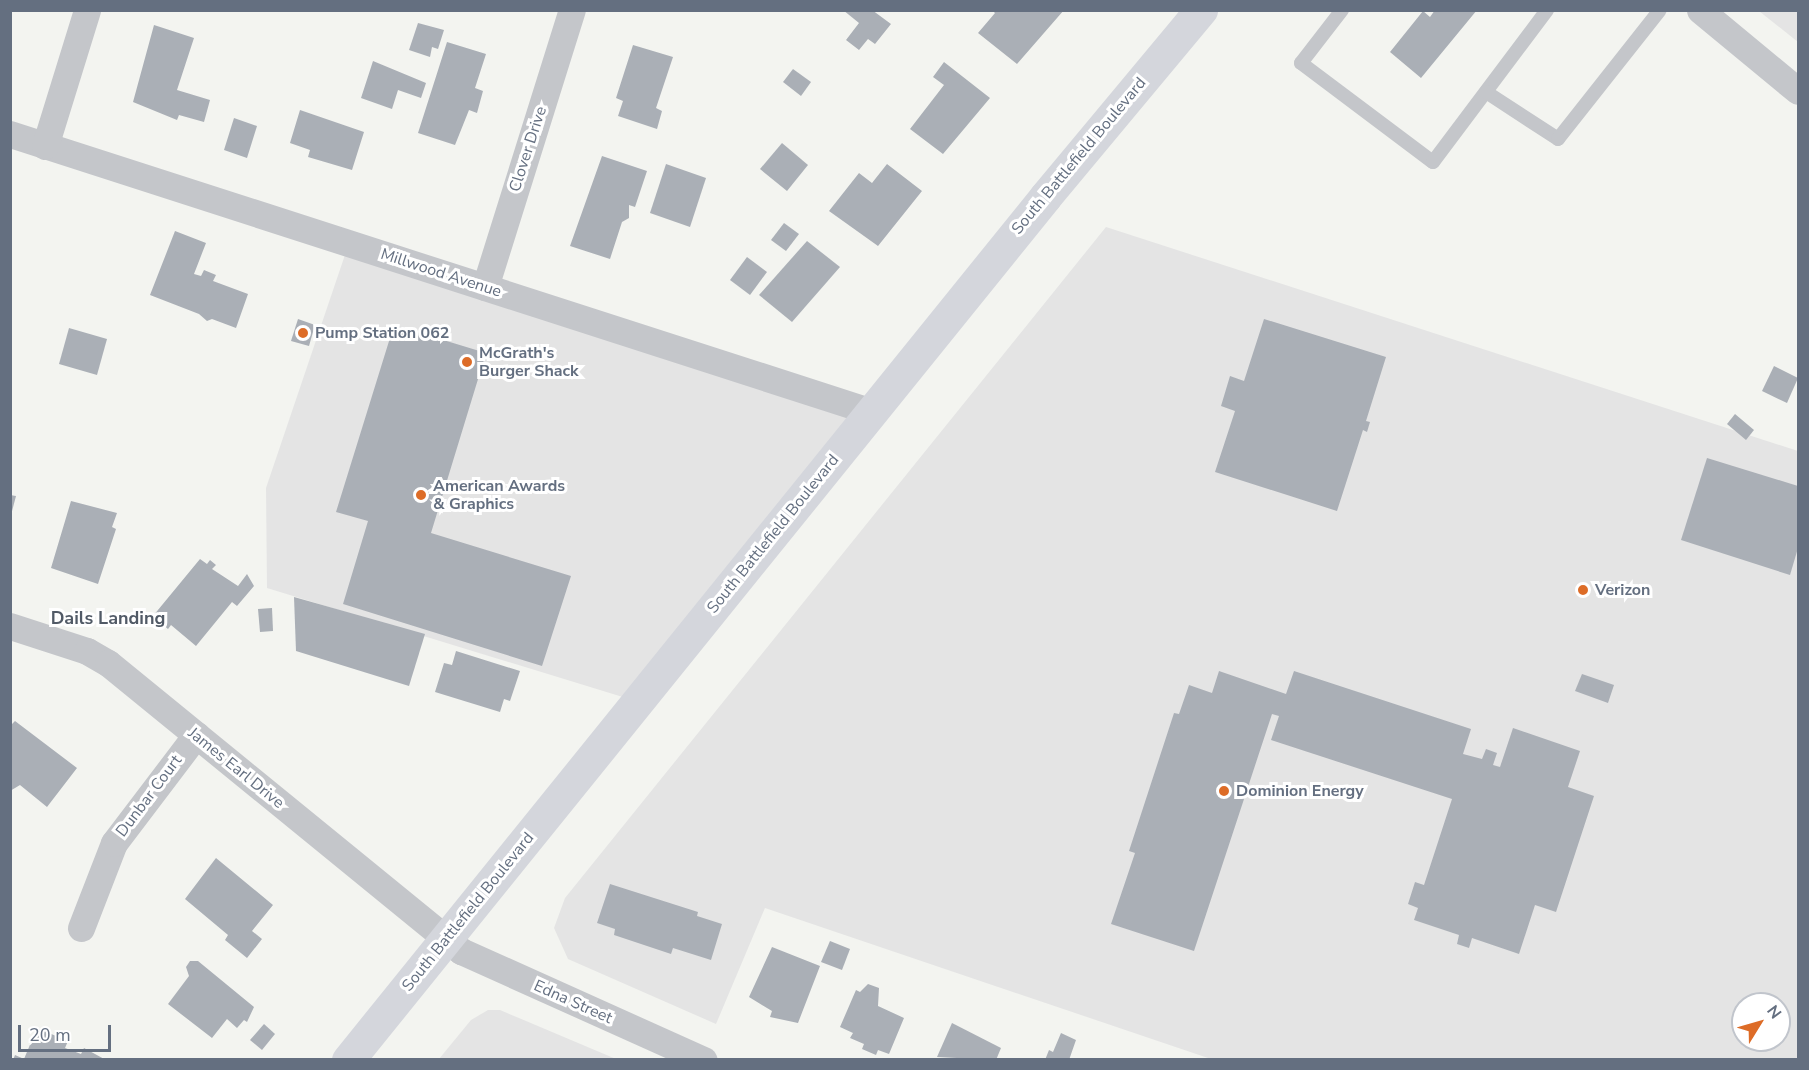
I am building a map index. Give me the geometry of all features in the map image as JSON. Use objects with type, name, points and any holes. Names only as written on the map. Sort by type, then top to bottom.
[{"type":"main road","name":"South Battlefield Boulevard","points":[[348,1059],[1201,10]]},
{"type":"street","points":[[45,146],[87,10]]},
{"type":"street","name":"Clover Drive","points":[[485,287],[572,10]]},
{"type":"street","points":[[1700,10],[1798,91]]},
{"type":"street","name":"Millwood Avenue","points":[[10,134],[872,412]]},
{"type":"street","name":"James Earl Drive","points":[[10,626],[101,659],[446,938]]},
{"type":"street","name":"Dunbar Court","points":[[81,928],[114,843],[196,735]]},
{"type":"street","name":"Edna Street","points":[[446,938],[477,960],[704,1059]]},
{"type":"lane","points":[[1342,10],[1301,63],[1433,162],[1547,10]]},
{"type":"lane","points":[[1486,92],[1558,139],[1660,10]]},
{"type":"shaded area","points":[[1759,11],[1798,11],[1798,42]]},
{"type":"shaded area","name":"Dominion Energy","points":[[1106,227],[1798,451],[1798,1059],[1211,1059],[765,908],[716,1024],[568,959],[554,928],[565,898]]},
{"type":"shaded area","points":[[349,243],[872,412],[639,702],[267,588],[266,488]]},
{"type":"shaded area","points":[[488,1010],[500,1010],[616,1059],[439,1059],[471,1020]]},
{"type":"building","points":[[843,10],[872,10],[891,24],[875,44],[868,39],[859,50],[846,40],[859,23]]},
{"type":"building","points":[[992,10],[1064,10],[1017,64],[978,33],[995,13]]},
{"type":"building","points":[[1435,10],[1477,10],[1421,78],[1390,52],[1423,11],[1430,17]]},
{"type":"building","points":[[418,23],[444,30],[438,49],[432,47],[430,57],[409,50]]},
{"type":"building","points":[[154,25],[194,38],[177,90],[210,100],[204,122],[179,115],[177,120],[133,102]]},
{"type":"building","points":[[447,42],[486,54],[475,88],[483,91],[477,113],[469,110],[455,145],[418,133]]},
{"type":"building","points":[[633,45],[673,57],[656,108],[662,111],[657,129],[618,116],[623,101],[616,98]]},
{"type":"building","points":[[373,61],[426,83],[421,98],[398,90],[392,109],[361,98]]},
{"type":"building","points":[[944,62],[990,98],[943,154],[910,129],[944,85],[933,77]]},
{"type":"building","points":[[793,69],[811,82],[801,96],[783,82]]},
{"type":"building","points":[[300,110],[364,132],[352,170],[308,157],[310,150],[290,143]]},
{"type":"building","points":[[234,118],[257,126],[247,158],[224,150]]},
{"type":"building","points":[[782,143],[808,165],[787,191],[760,169]]},
{"type":"building","points":[[602,156],[647,171],[635,207],[629,205],[629,218],[622,222],[610,259],[570,246]]},
{"type":"building","points":[[666,164],[706,178],[690,227],[650,213]]},
{"type":"building","points":[[887,164],[922,191],[878,246],[829,211],[859,173],[872,183]]},
{"type":"building","points":[[784,223],[799,234],[786,251],[771,240]]},
{"type":"building","points":[[175,231],[206,243],[194,274],[201,276],[204,270],[216,275],[213,281],[248,294],[236,328],[212,319],[207,321],[199,314],[150,295]]},
{"type":"building","points":[[807,241],[840,267],[792,322],[759,295]]},
{"type":"building","points":[[747,257],[767,272],[750,295],[730,280]]},
{"type":"building","name":"Pump Station 062","points":[[298,319],[315,325],[309,346],[291,341]]},
{"type":"building","points":[[1264,319],[1386,357],[1366,421],[1370,422],[1367,432],[1363,430],[1337,511],[1215,472],[1235,411],[1221,406],[1230,376],[1244,381]]},
{"type":"building","points":[[394,325],[486,353],[431,533],[571,576],[542,666],[343,604],[368,521],[336,512]]},
{"type":"building","points":[[69,328],[107,339],[97,375],[59,364]]},
{"type":"building","points":[[1774,366],[1798,378],[1787,403],[1762,391]]},
{"type":"building","points":[[1735,414],[1754,430],[1746,440],[1727,424]]},
{"type":"building","points":[[1707,458],[1798,486],[1798,548],[1790,575],[1681,540]]},
{"type":"building","points":[[10,495],[16,496],[11,515],[10,515]]},
{"type":"building","points":[[71,501],[117,513],[112,527],[116,529],[98,584],[51,568]]},
{"type":"building","points":[[200,559],[207,564],[210,560],[216,565],[212,569],[238,586],[247,574],[254,586],[237,606],[232,602],[196,646],[171,625],[168,629],[153,616]]},
{"type":"building","points":[[294,597],[425,634],[409,686],[296,651]]},
{"type":"building","points":[[272,608],[273,631],[260,632],[258,609]]},
{"type":"building","points":[[456,651],[520,671],[510,701],[504,699],[500,712],[435,692],[444,663],[452,665]]},
{"type":"building","name":"Dominion Energy","points":[[1219,671],[1286,694],[1294,671],[1471,729],[1463,754],[1482,759],[1486,749],[1497,753],[1493,765],[1500,767],[1513,728],[1580,751],[1568,787],[1594,796],[1556,912],[1535,905],[1519,954],[1472,938],[1469,948],[1457,944],[1459,935],[1414,920],[1418,908],[1408,904],[1415,882],[1424,885],[1452,799],[1271,740],[1279,716],[1272,714],[1194,951],[1111,924],[1135,853],[1129,851],[1174,713],[1179,714],[1189,685],[1212,693]]},
{"type":"building","points":[[1582,674],[1614,685],[1608,703],[1575,691]]},
{"type":"building","points":[[15,721],[77,768],[47,807],[20,785],[10,791],[10,726]]},
{"type":"building","points":[[216,858],[273,905],[252,931],[262,939],[247,958],[225,940],[228,935],[185,899]]},
{"type":"building","points":[[610,884],[698,912],[697,916],[722,924],[711,960],[673,948],[671,954],[614,935],[615,929],[597,923]]},
{"type":"building","points":[[830,941],[850,949],[842,970],[821,962]]},
{"type":"building","points":[[772,947],[820,966],[798,1023],[770,1017],[772,1011],[749,997]]},
{"type":"building","points":[[190,961],[198,961],[254,1007],[247,1022],[244,1020],[237,1028],[227,1019],[212,1038],[168,1004],[189,976],[186,967]]},
{"type":"building","points":[[868,984],[879,988],[878,1006],[904,1018],[889,1054],[878,1050],[876,1055],[862,1049],[864,1044],[850,1038],[853,1033],[840,1027],[856,990],[860,992]]},
{"type":"building","points":[[952,1023],[1001,1048],[996,1060],[937,1057]]},
{"type":"building","points":[[264,1024],[275,1034],[262,1050],[250,1040]]},
{"type":"building","points":[[37,1028],[68,1041],[65,1048],[81,1054],[84,1048],[106,1060],[13,1060],[15,1055],[24,1059]]},
{"type":"building","points":[[1061,1033],[1076,1040],[1069,1060],[1045,1060],[1049,1050],[1053,1052]]},
{"type":"place","name":"Pump Station 062","points":[[303,333]]},
{"type":"place","name":"McGrath's Burger Shack","points":[[467,362]]},
{"type":"place","name":"American Awards & Graphics","points":[[421,495]]},
{"type":"place","name":"Verizon","points":[[1583,590]]},
{"type":"place","name":"Dominion Energy","points":[[1224,791]]},
{"type":"district","name":"Dails Landing","points":[[108,618]]}]
